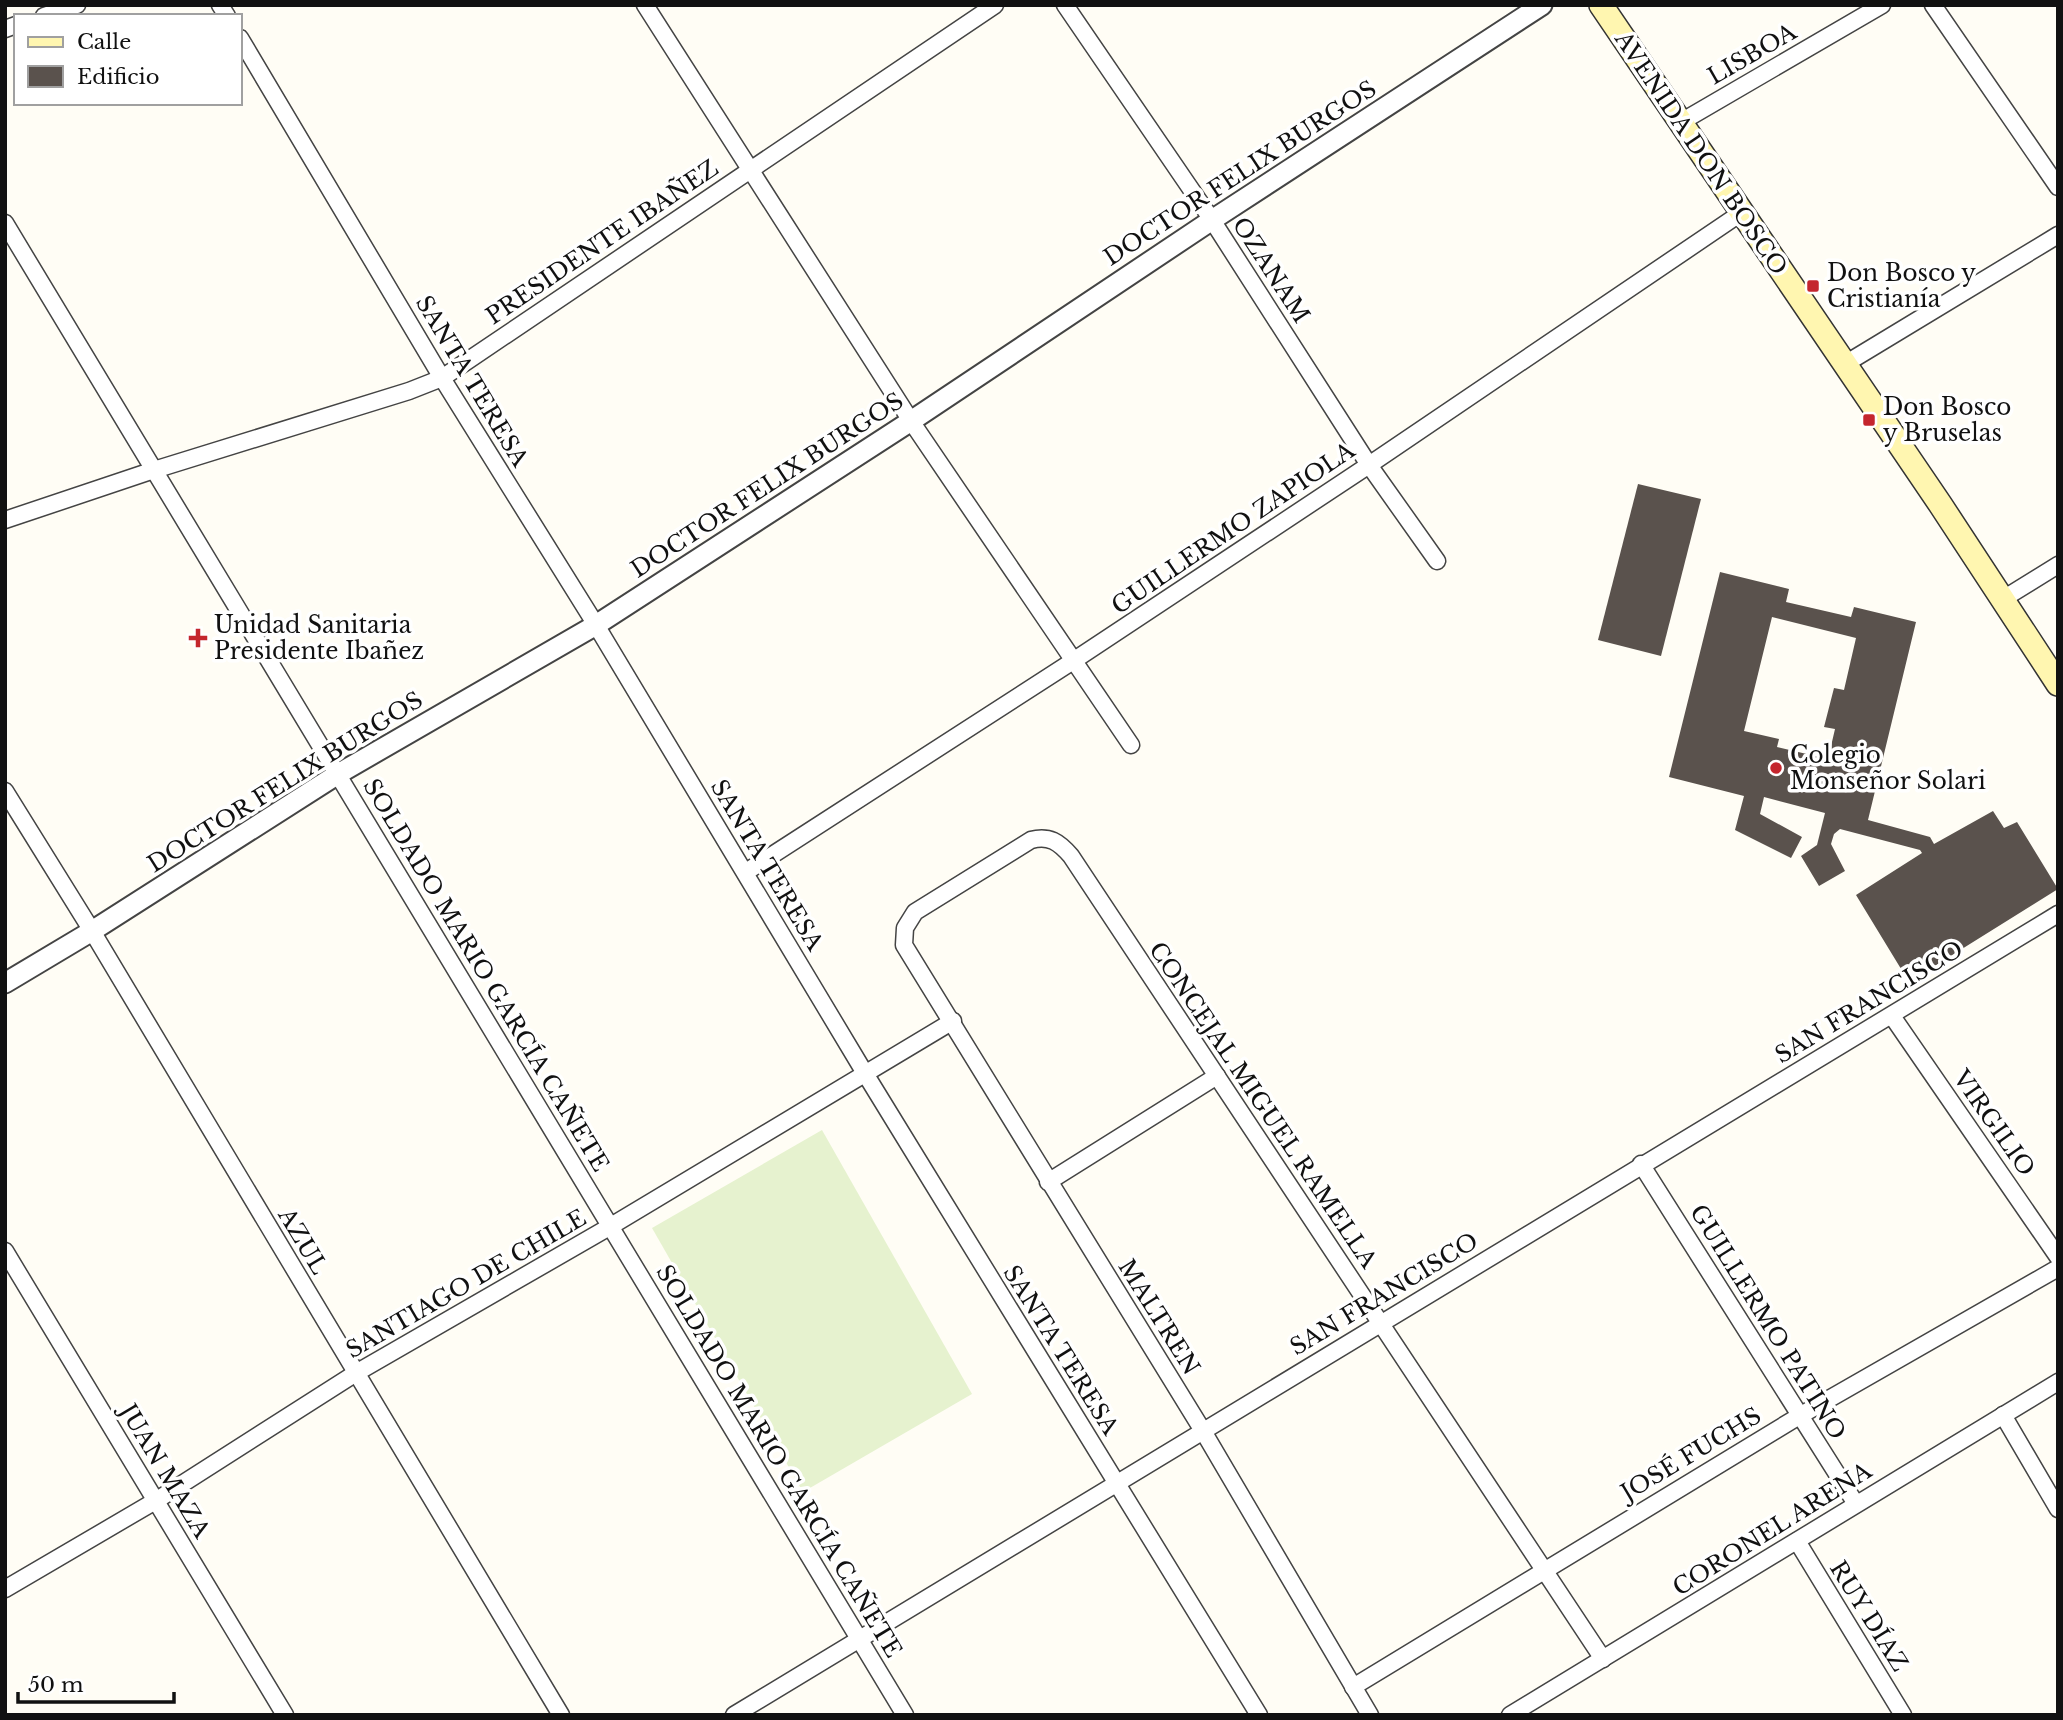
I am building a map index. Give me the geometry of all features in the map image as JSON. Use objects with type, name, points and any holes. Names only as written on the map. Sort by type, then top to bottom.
[{"type":"main road","name":"AVENIDA DON BOSCO","points":[[1601,5],[2058,684]]},
{"type":"street","points":[[50,14],[77,5]]},
{"type":"street","points":[[645,5],[911,421],[1131,745]]},
{"type":"street","name":"PRESIDENTE IBAÑEZ","points":[[5,520],[154,470],[409,391],[442,378],[995,5]]},
{"type":"street","name":"OZANAM","points":[[1065,5],[1212,220],[1368,465],[1437,561]]},
{"type":"street","name":"DOCTOR FELIX BURGOS","points":[[5,984],[338,774],[596,625],[1542,5]]},
{"type":"street","name":"LISBOA","points":[[1681,122],[1882,5]]},
{"type":"street","points":[[1933,5],[2058,187]]},
{"type":"street","name":"SANTA TERESA","points":[[242,41],[442,378],[596,625],[866,1075],[1259,1715]]},
{"type":"street","name":"GUILLERMO ZAPIOLA","points":[[746,873],[1073,661],[1741,213]]},
{"type":"street","name":"SOLDADO MARIO GARCÍA CAÑETE","points":[[5,223],[905,1715]]},
{"type":"street","points":[[1845,364],[2058,236]]},
{"type":"street","points":[[2003,599],[2058,565]]},
{"type":"street","name":"AZUL","points":[[5,791],[92,931],[561,1715]]},
{"type":"street","name":"MALTREN","points":[[1071,856],[1061,845],[1050,839],[1031,841],[915,912],[905,928],[904,946],[953,1021],[1048,1182],[1203,1432],[1370,1715]]},
{"type":"street","name":"CONCEJAL MIGUEL RAMELLA","points":[[1071,856],[1603,1659]]},
{"type":"street","name":"SAN FRANCISCO","points":[[734,1715],[2058,914]]},
{"type":"street","name":"VIRGILIO","points":[[1892,1016],[2058,1257]]},
{"type":"street","name":"SANTIAGO DE CHILE","points":[[5,1589],[157,1500],[356,1373],[611,1226],[953,1021]]},
{"type":"street","points":[[1048,1182],[1217,1076]]},
{"type":"street","name":"GUILLERMO PATINO","points":[[1641,1164],[1856,1504]]},
{"type":"street","name":"JUAN MAZA","points":[[5,1251],[285,1715]]},
{"type":"street","name":"JOSÉ FUCHS","points":[[1353,1687],[1801,1415],[2058,1268]]},
{"type":"street","name":"CORONEL ARENA","points":[[1510,1715],[1537,1708],[1603,1659],[2058,1382]]},
{"type":"street","points":[[2003,1415],[2058,1509]]},
{"type":"street","name":"RUY DÍAZ","points":[[1797,1541],[1903,1715]]},
{"type":"green space","points":[[822,1130],[972,1394],[803,1492],[652,1228]]},
{"type":"building","points":[[1638,484],[1701,499],[1661,656],[1598,640]]},
{"type":"building","name":"Colegio Monseñor Solari","points":[[1720,572],[1789,589],[1786,602],[1851,617],[1854,607],[1916,622],[1868,820],[1930,837],[1934,844],[1993,811],[2004,828],[2017,822],[2058,889],[1909,982],[1856,895],[1922,853],[1920,850],[1840,829],[1834,834],[1831,844],[1845,871],[1819,886],[1801,856],[1817,845],[1825,813],[1764,797],[1760,814],[1802,837],[1791,858],[1735,830],[1744,796],[1669,777]],"holes":[[[1772,617],[1856,638],[1844,690],[1834,688],[1824,727],[1835,729],[1828,759],[1777,747],[1779,739],[1744,731]]]},
{"type":"place","name":"Don Bosco y Cristianía","points":[[1813,286]]},
{"type":"place","name":"Don Bosco y Bruselas","points":[[1869,420]]},
{"type":"place","name":"Unidad Sanitaria Presidente Ibañez","points":[[198,638]]},
{"type":"place","name":"Colegio Monseñor Solari","points":[[1776,768]]}]
